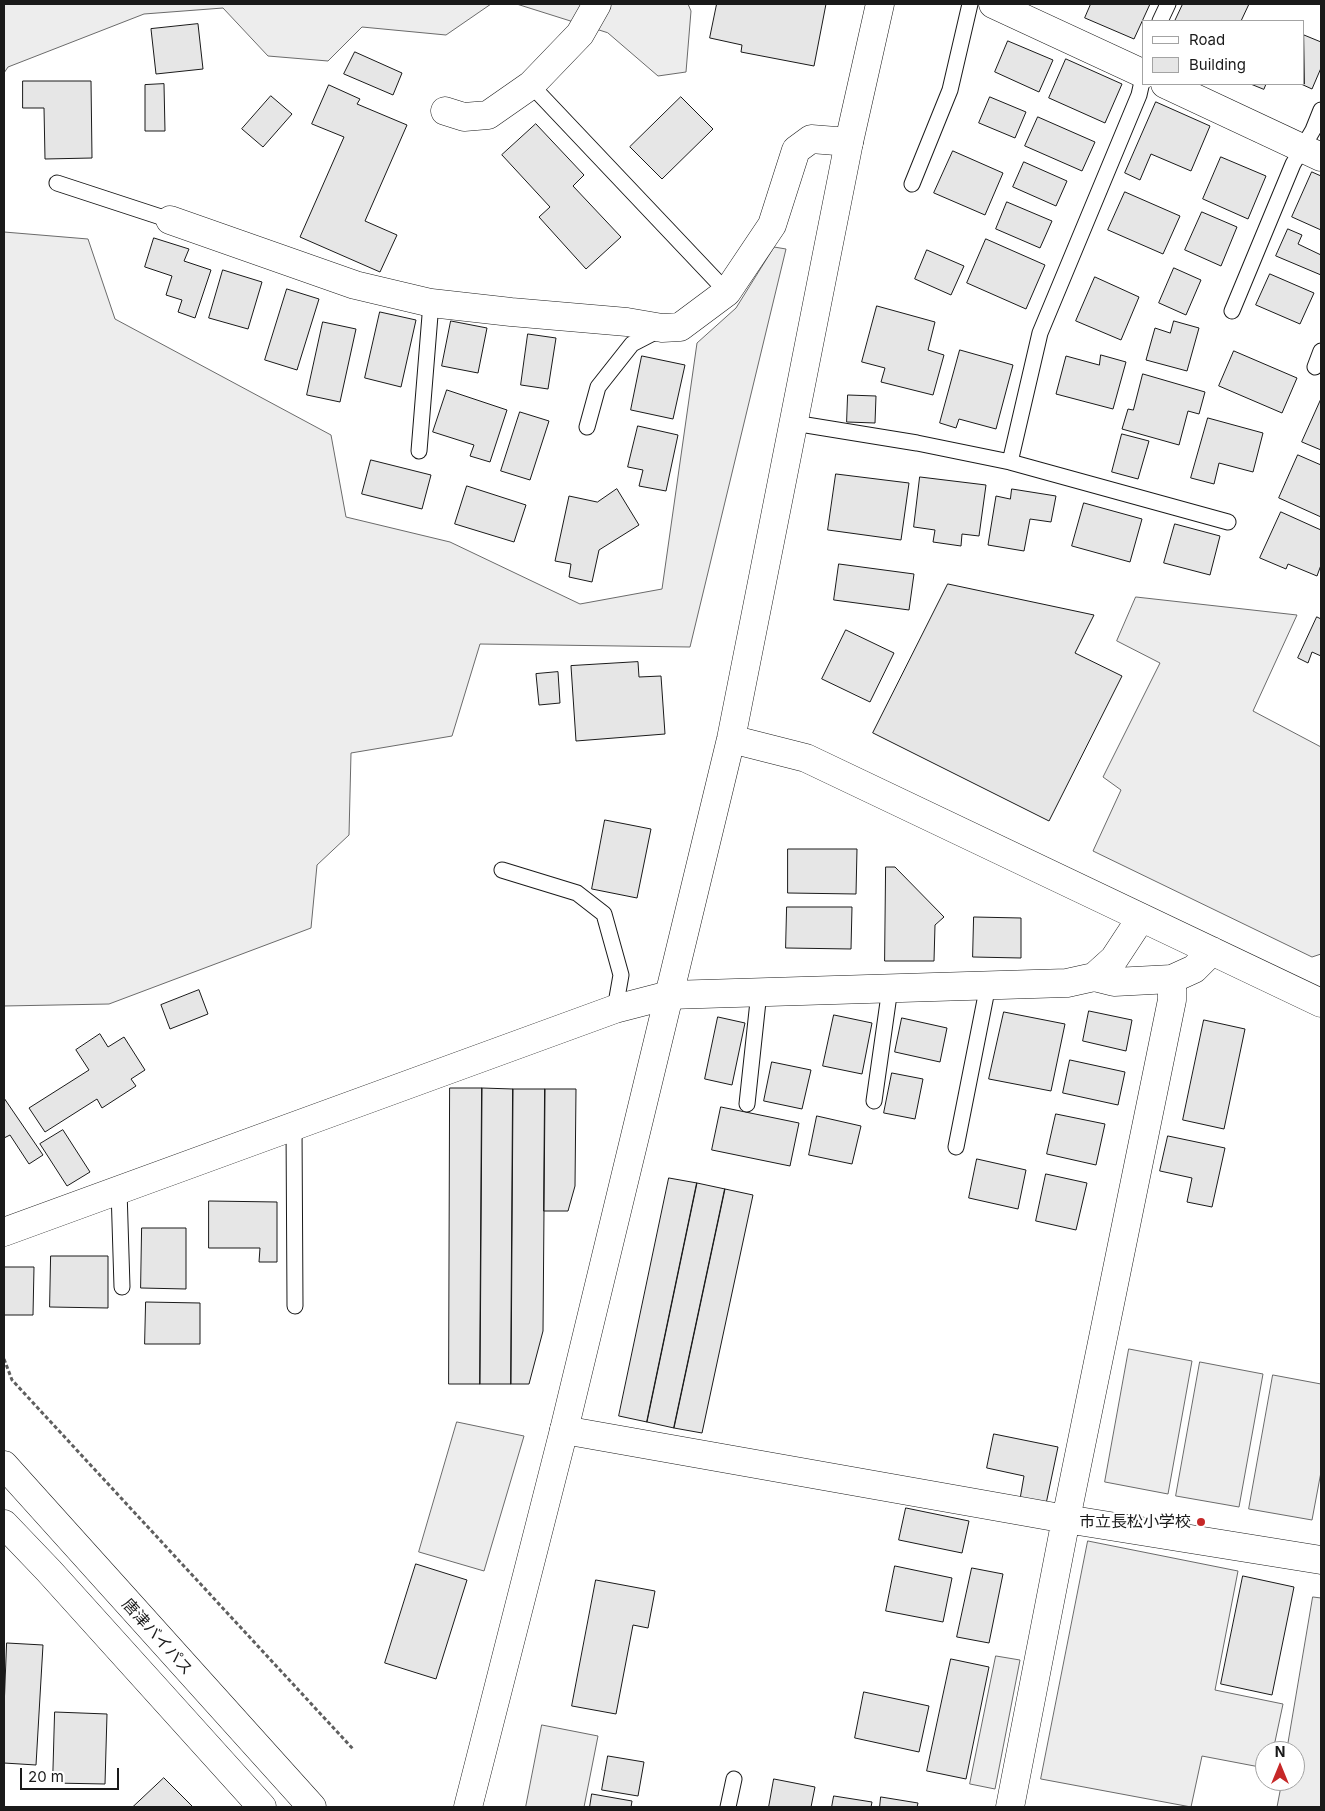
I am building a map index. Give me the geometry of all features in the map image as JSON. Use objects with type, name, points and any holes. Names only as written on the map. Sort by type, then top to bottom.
[{"type":"main road","points":[[445,110],[464,117],[488,116],[531,85],[580,34],[597,4]]},
{"type":"main road","points":[[468,1807],[564,1430],[731,739],[849,142],[880,4]]},
{"type":"main road","points":[[993,4],[1142,73]]},
{"type":"main road","points":[[1167,85],[1312,152]]},
{"type":"main road","points":[[170,220],[355,285],[430,303],[627,322],[662,328],[680,327],[727,292],[772,225],[796,150],[810,139],[849,142]]},
{"type":"main road","points":[[731,739],[806,758],[1141,918],[1320,1000]]},
{"type":"main road","points":[[4,1232],[616,1009],[669,995],[1067,982],[1094,976],[1114,959],[1141,918]]},
{"type":"main road","points":[[1094,976],[1114,982],[1172,979],[1194,969],[1212,951]]},
{"type":"main road","points":[[1010,1807],[1066,1519],[1172,1000],[1172,979]]},
{"type":"main road","points":[[564,1430],[1066,1519],[1321,1560]]},
{"type":"main road","name":"唐津バイパス","points":[[4,1465],[312,1807]]},
{"type":"main road","points":[[4,1524],[49,1571],[262,1807]]},
{"type":"lane","points":[[912,184],[950,90],[970,4]]},
{"type":"lane","points":[[1160,20],[1168,4]]},
{"type":"lane","points":[[1010,462],[1040,333],[1139,95],[1142,82]]},
{"type":"lane","points":[[531,85],[727,292]]},
{"type":"lane","points":[[1232,311],[1293,164],[1312,152],[1313,130],[1321,110]]},
{"type":"lane","points":[[57,183],[170,220]]},
{"type":"lane","points":[[420,451],[430,303]]},
{"type":"lane","points":[[587,427],[598,387],[604,379],[632,344],[662,328]]},
{"type":"lane","points":[[1315,367],[1321,351]]},
{"type":"lane","points":[[794,423],[917,442],[1010,462],[1228,522]]},
{"type":"lane","points":[[502,870],[577,893],[604,914],[620,975],[616,1009]]},
{"type":"lane","points":[[956,1147],[988,985]]},
{"type":"lane","points":[[874,1100],[890,988]]},
{"type":"lane","points":[[747,1104],[759,992]]},
{"type":"lane","points":[[294,1126],[295,1306]]},
{"type":"lane","points":[[119,1190],[122,1287]]},
{"type":"lane","points":[[728,1807],[734,1779]]},
{"type":"path","points":[[4,1359],[12,1380],[353,1749]]},
{"type":"shaded area","points":[[4,4],[491,4],[446,35],[362,27],[328,61],[268,56],[223,8],[144,14],[8,67],[4,73]]},
{"type":"shaded area","points":[[517,4],[688,4],[691,11],[686,72],[658,76],[608,33]]},
{"type":"shaded area","points":[[4,232],[88,239],[115,319],[331,435],[346,517],[450,542],[580,604],[662,589],[697,343],[736,308],[774,247],[786,249],[690,647],[480,644],[452,736],[351,753],[349,835],[317,865],[311,928],[109,1004],[4,1006]]},
{"type":"shaded area","points":[[1136,597],[1297,615],[1253,711],[1321,747],[1321,954],[1312,957],[1093,851],[1121,790],[1103,777],[1160,663],[1117,641]]},
{"type":"shaded area","points":[[1129,1349],[1192,1361],[1168,1494],[1105,1482]]},
{"type":"shaded area","points":[[1200,1362],[1263,1374],[1239,1507],[1176,1496]]},
{"type":"shaded area","points":[[1273,1375],[1321,1384],[1321,1472],[1312,1520],[1249,1509]]},
{"type":"shaded area","points":[[457,1422],[524,1436],[484,1571],[419,1552]]},
{"type":"shaded area","points":[[1088,1541],[1238,1571],[1215,1690],[1283,1704],[1275,1741],[1255,1741],[1255,1766],[1202,1756],[1191,1807],[1041,1779]]},
{"type":"shaded area","points":[[1313,1597],[1321,1598],[1321,1807],[1277,1807],[1280,1791],[1305,1791],[1305,1741],[1289,1741]]},
{"type":"shaded area","points":[[996,1656],[1020,1660],[995,1789],[970,1784]]},
{"type":"shaded area","points":[[542,1725],[598,1736],[584,1807],[526,1807]]},
{"type":"building","points":[[717,4],[826,4],[814,66],[741,52],[742,45],[710,38]]},
{"type":"building","points":[[1091,4],[1150,4],[1134,39],[1085,18]]},
{"type":"building","points":[[1183,4],[1249,4],[1241,20],[1175,20]]},
{"type":"building","points":[[198,24],[203,69],[156,74],[151,29]]},
{"type":"building","points":[[1305,35],[1321,42],[1321,68],[1312,89],[1303,85],[1305,85]]},
{"type":"building","points":[[1008,41],[1053,60],[1039,92],[995,72]]},
{"type":"building","points":[[355,52],[402,73],[393,95],[344,74]]},
{"type":"building","points":[[1066,59],[1122,84],[1105,123],[1049,98]]},
{"type":"building","points":[[23,81],[91,81],[92,158],[45,159],[44,108],[23,108]]},
{"type":"building","points":[[164,84],[165,131],[145,131],[145,85]]},
{"type":"building","points":[[329,85],[360,99],[357,104],[407,125],[365,221],[397,235],[380,272],[300,237],[344,137],[312,124]]},
{"type":"building","points":[[1254,85],[1266,85],[1264,89]]},
{"type":"building","points":[[271,96],[292,114],[263,147],[242,129]]},
{"type":"building","points":[[681,97],[713,129],[662,179],[630,147]]},
{"type":"building","points":[[990,97],[1026,112],[1015,138],[979,123]]},
{"type":"building","points":[[1156,102],[1210,126],[1191,171],[1151,154],[1140,180],[1125,173]]},
{"type":"building","points":[[1038,117],[1095,142],[1082,171],[1025,146]]},
{"type":"building","points":[[536,124],[584,175],[573,186],[621,237],[586,269],[539,217],[550,207],[502,155]]},
{"type":"building","points":[[953,151],[1003,173],[985,215],[934,193]]},
{"type":"building","points":[[1221,157],[1266,176],[1248,219],[1203,199]]},
{"type":"building","points":[[1024,162],[1067,181],[1056,206],[1013,187]]},
{"type":"building","points":[[1312,172],[1321,176],[1321,230],[1292,217]]},
{"type":"building","points":[[1125,192],[1180,216],[1163,254],[1108,230]]},
{"type":"building","points":[[1007,202],[1052,221],[1040,248],[996,229]]},
{"type":"building","points":[[1202,212],[1237,227],[1221,266],[1185,250]]},
{"type":"building","points":[[1288,229],[1302,235],[1298,244],[1321,255],[1321,275],[1276,256]]},
{"type":"building","points":[[154,238],[189,249],[184,261],[211,270],[195,318],[178,312],[182,300],[166,295],[172,276],[145,267]]},
{"type":"building","points":[[986,239],[1045,265],[1026,309],[967,283]]},
{"type":"building","points":[[927,250],[964,266],[951,295],[915,279]]},
{"type":"building","points":[[1174,268],[1201,280],[1186,315],[1159,303]]},
{"type":"building","points":[[223,270],[262,282],[248,329],[209,318]]},
{"type":"building","points":[[1270,274],[1314,293],[1300,324],[1256,305]]},
{"type":"building","points":[[1095,277],[1139,297],[1121,340],[1076,321]]},
{"type":"building","points":[[287,289],[319,299],[297,370],[265,360]]},
{"type":"building","points":[[877,306],[935,322],[928,350],[944,355],[933,395],[881,382],[885,368],[862,362]]},
{"type":"building","points":[[380,312],[416,320],[401,387],[365,378]]},
{"type":"building","points":[[451,321],[487,328],[478,373],[442,366]]},
{"type":"building","points":[[1174,321],[1199,328],[1187,371],[1146,360],[1155,328],[1170,333]]},
{"type":"building","points":[[323,322],[356,329],[340,402],[307,395]]},
{"type":"building","points":[[528,334],[556,338],[548,389],[521,385]]},
{"type":"building","points":[[960,350],[1013,365],[996,429],[959,419],[956,428],[940,423]]},
{"type":"building","points":[[1234,351],[1297,378],[1282,413],[1219,386]]},
{"type":"building","points":[[1101,355],[1126,362],[1113,409],[1056,394],[1066,356],[1099,365]]},
{"type":"building","points":[[642,356],[685,365],[673,419],[631,410]]},
{"type":"building","points":[[1143,374],[1205,392],[1199,414],[1188,411],[1179,445],[1122,429],[1128,409],[1133,410]]},
{"type":"building","points":[[447,390],[507,410],[490,462],[470,456],[474,445],[433,432]]},
{"type":"building","points":[[848,395],[876,396],[875,423],[847,422]]},
{"type":"building","points":[[1321,399],[1321,450],[1302,442]]},
{"type":"building","points":[[520,412],[549,421],[530,480],[501,471]]},
{"type":"building","points":[[1208,418],[1263,433],[1253,472],[1219,463],[1214,484],[1191,478]]},
{"type":"building","points":[[638,426],[678,435],[666,491],[639,486],[643,470],[628,467]]},
{"type":"building","points":[[1122,434],[1149,441],[1138,479],[1112,472]]},
{"type":"building","points":[[1298,455],[1321,465],[1321,517],[1279,498]]},
{"type":"building","points":[[371,460],[431,475],[422,509],[362,494]]},
{"type":"building","points":[[836,474],[909,483],[901,540],[828,530]]},
{"type":"building","points":[[920,477],[986,485],[979,536],[962,534],[961,546],[933,542],[935,530],[914,527]]},
{"type":"building","points":[[467,486],[526,505],[514,542],[455,524]]},
{"type":"building","points":[[617,489],[639,525],[599,550],[592,582],[569,577],[571,564],[555,561],[569,496],[597,502]]},
{"type":"building","points":[[1012,489],[1056,496],[1051,522],[1030,519],[1024,551],[988,545],[996,496],[1010,499]]},
{"type":"building","points":[[1084,503],[1142,519],[1130,562],[1072,546]]},
{"type":"building","points":[[1281,512],[1321,530],[1321,565],[1317,576],[1288,564],[1286,569],[1260,558]]},
{"type":"building","points":[[1175,524],[1220,536],[1210,575],[1164,563]]},
{"type":"building","points":[[839,564],[914,574],[909,610],[834,600]]},
{"type":"building","points":[[948,584],[1094,615],[1075,653],[1122,676],[1049,821],[873,733]]},
{"type":"building","points":[[1317,617],[1321,619],[1321,656],[1312,652],[1308,663],[1298,658]]},
{"type":"building","points":[[846,630],[894,653],[870,702],[822,679]]},
{"type":"building","points":[[638,662],[639,677],[661,676],[665,734],[576,741],[571,666]]},
{"type":"building","points":[[558,672],[560,703],[539,705],[536,674]]},
{"type":"building","points":[[605,820],[651,829],[637,898],[592,889]]},
{"type":"building","points":[[788,849],[857,849],[856,894],[788,893]]},
{"type":"building","points":[[886,867],[895,867],[944,917],[935,925],[934,961],[885,961]]},
{"type":"building","points":[[787,907],[852,907],[851,949],[786,948]]},
{"type":"building","points":[[974,917],[1021,918],[1021,958],[973,957]]},
{"type":"building","points":[[199,990],[208,1014],[170,1029],[161,1005]]},
{"type":"building","points":[[1089,1011],[1132,1020],[1126,1051],[1083,1041]]},
{"type":"building","points":[[1004,1012],[1065,1024],[1051,1091],[989,1079]]},
{"type":"building","points":[[834,1015],[872,1023],[862,1074],[823,1066]]},
{"type":"building","points":[[718,1017],[745,1023],[732,1085],[705,1079]]},
{"type":"building","points":[[902,1018],[947,1028],[940,1062],[895,1052]]},
{"type":"building","points":[[1204,1020],[1245,1029],[1224,1129],[1183,1120]]},
{"type":"building","points":[[100,1034],[108,1047],[124,1037],[145,1070],[131,1079],[136,1086],[102,1108],[97,1099],[45,1132],[29,1108],[89,1070],[76,1050]]},
{"type":"building","points":[[1070,1060],[1125,1072],[1118,1105],[1063,1093]]},
{"type":"building","points":[[772,1062],[811,1070],[802,1109],[764,1101]]},
{"type":"building","points":[[892,1073],[923,1079],[915,1119],[884,1113]]},
{"type":"building","points":[[450,1088],[482,1088],[480,1384],[449,1384]]},
{"type":"building","points":[[482,1088],[513,1089],[511,1384],[480,1384]]},
{"type":"building","points":[[513,1089],[545,1089],[543,1331],[529,1384],[511,1384]]},
{"type":"building","points":[[545,1089],[576,1089],[575,1186],[568,1211],[544,1211]]},
{"type":"building","points":[[4,1098],[43,1155],[29,1164],[10,1135],[4,1138]]},
{"type":"building","points":[[721,1107],[799,1123],[790,1166],[712,1150]]},
{"type":"building","points":[[1056,1114],[1105,1124],[1096,1165],[1047,1154]]},
{"type":"building","points":[[817,1116],[861,1126],[852,1164],[809,1155]]},
{"type":"building","points":[[63,1130],[90,1172],[67,1186],[40,1144]]},
{"type":"building","points":[[1168,1136],[1225,1148],[1212,1207],[1187,1202],[1192,1178],[1160,1171]]},
{"type":"building","points":[[977,1159],[1026,1170],[1018,1209],[969,1198]]},
{"type":"building","points":[[1046,1174],[1087,1183],[1076,1230],[1036,1221]]},
{"type":"building","points":[[669,1178],[697,1183],[647,1422],[619,1416]]},
{"type":"building","points":[[697,1183],[725,1189],[674,1428],[647,1422]]},
{"type":"building","points":[[725,1189],[753,1195],[702,1433],[674,1428]]},
{"type":"building","points":[[209,1201],[277,1202],[277,1262],[259,1262],[260,1248],[209,1248]]},
{"type":"building","points":[[142,1228],[186,1228],[186,1289],[141,1288]]},
{"type":"building","points":[[51,1256],[108,1256],[108,1308],[50,1307]]},
{"type":"building","points":[[4,1267],[34,1267],[33,1315],[4,1315]]},
{"type":"building","points":[[146,1302],[200,1303],[200,1344],[145,1344]]},
{"type":"building","points":[[994,1434],[1058,1447],[1046,1504],[1020,1499],[1024,1476],[987,1468]]},
{"type":"building","points":[[906,1508],[969,1521],[962,1553],[899,1540]]},
{"type":"building","points":[[416,1564],[467,1580],[436,1679],[385,1663]]},
{"type":"building","points":[[895,1566],[952,1578],[943,1622],[886,1611]]},
{"type":"building","points":[[972,1568],[1003,1574],[989,1643],[957,1637]]},
{"type":"building","points":[[1243,1576],[1294,1587],[1272,1695],[1221,1684]]},
{"type":"building","points":[[596,1580],[655,1591],[648,1628],[633,1625],[616,1714],[572,1706]]},
{"type":"building","points":[[7,1643],[43,1645],[36,1765],[4,1763]]},
{"type":"building","points":[[951,1659],[989,1667],[966,1779],[927,1771]]},
{"type":"building","points":[[864,1692],[929,1706],[919,1752],[855,1738]]},
{"type":"building","points":[[55,1712],[107,1714],[105,1784],[53,1783]]},
{"type":"building","points":[[608,1756],[644,1762],[638,1796],[602,1790]]},
{"type":"building","points":[[164,1778],[193,1807],[133,1807]]},
{"type":"building","points":[[774,1779],[815,1787],[811,1807],[769,1807]]},
{"type":"building","points":[[592,1794],[632,1801],[631,1807],[590,1807]]},
{"type":"building","points":[[834,1796],[872,1802],[871,1807],[832,1807]]},
{"type":"building","points":[[881,1797],[918,1803],[917,1807],[880,1807]]},
{"type":"place","name":"市立長松小学校","points":[[1201,1522]]}]
